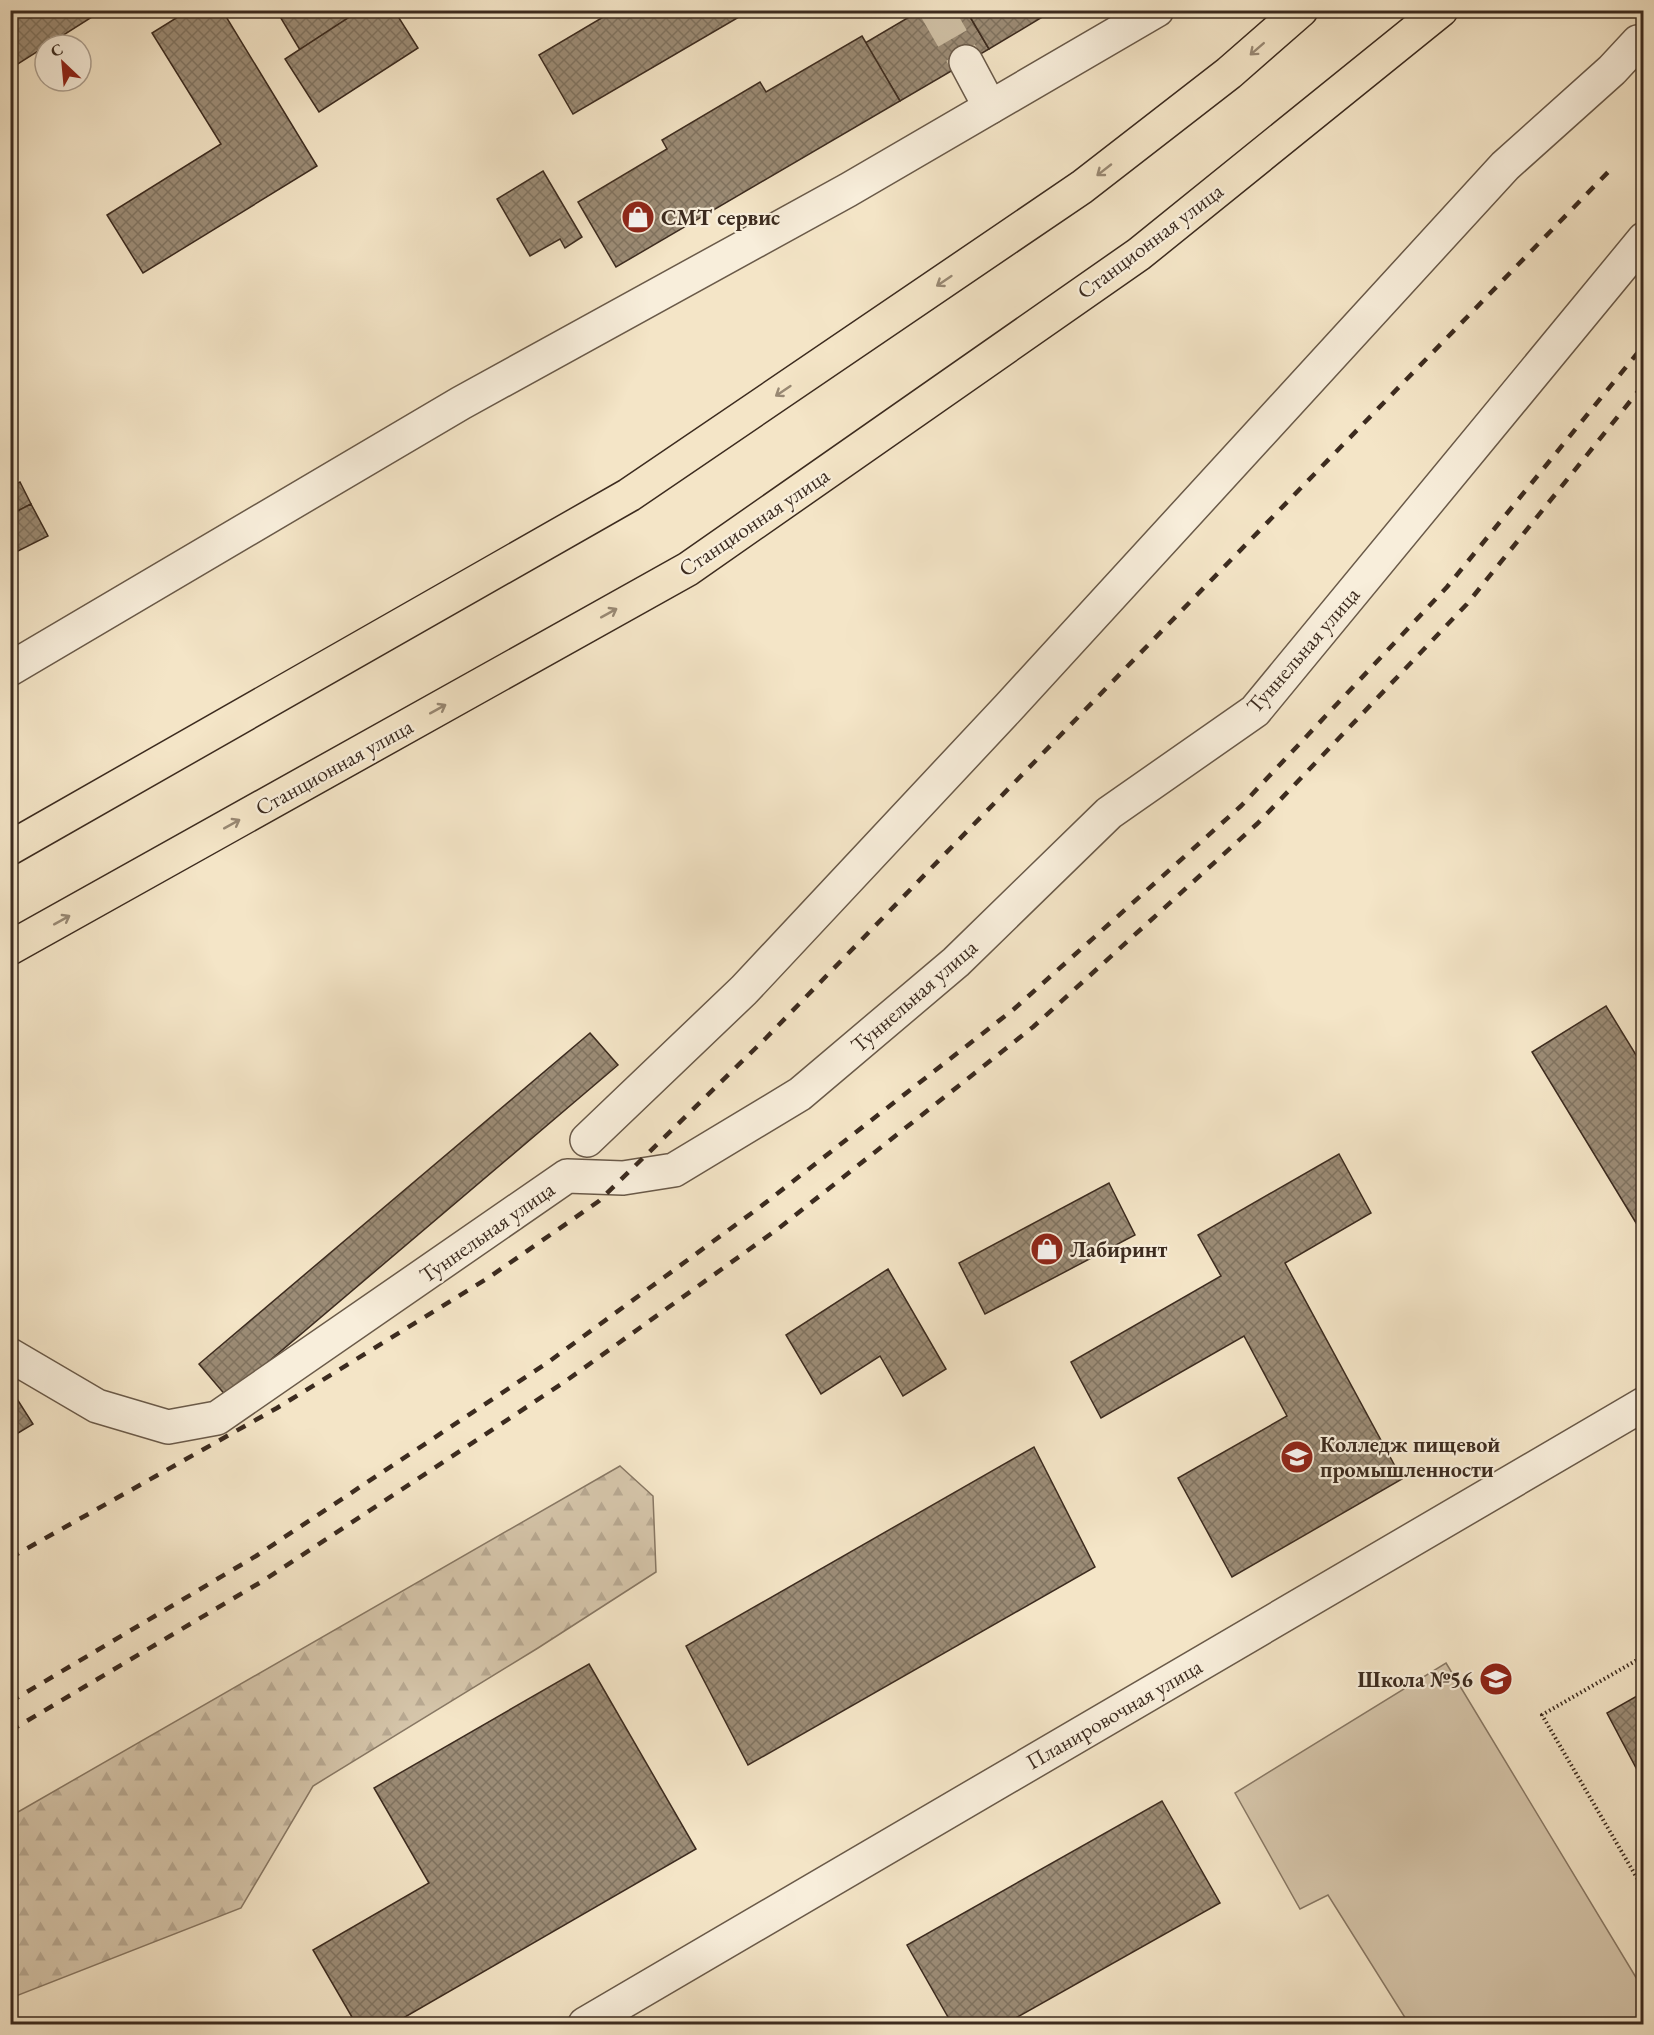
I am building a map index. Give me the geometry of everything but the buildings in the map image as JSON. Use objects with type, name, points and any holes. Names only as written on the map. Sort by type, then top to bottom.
[{"type":"main road","points":[[10,848],[629,495],[1082,187],[1229,73],[1301,10]]},
{"type":"main road","name":"Станционная улица","points":[[10,948],[688,569],[1139,254],[1441,10]]},
{"type":"street","points":[[10,669],[461,403],[848,190],[1157,10]]},
{"type":"street","points":[[587,1140],[752,981],[1001,716],[1505,166],[1612,70],[1638,42],[1644,46]]},
{"type":"street","points":[[966,62],[990,107]]},
{"type":"street","name":"Туннельная улица","points":[[10,1355],[97,1407],[168,1427],[217,1418],[567,1176],[623,1178],[674,1170],[800,1094],[957,962],[1109,813],[1255,711],[1644,239]]},
{"type":"street","name":"Планировочная улица","points":[[585,2025],[1644,1404]]},
{"type":"path","points":[[1644,1656],[1542,1714],[1644,1890]]},
{"type":"green space","points":[[620,1466],[653,1496],[656,1572],[538,1648],[313,1786],[241,1908],[11,1998],[11,1816]]},
{"type":"green space","points":[[1446,1663],[1643,1989],[1643,2024],[1409,2024],[1328,1895],[1300,1909],[1235,1793]]},
{"type":"tunnel","points":[[936,10],[966,62]]},
{"type":"railway","points":[[10,1558],[277,1408],[488,1278],[599,1201],[766,1038],[1613,167]]},
{"type":"railway","points":[[10,1702],[256,1556],[547,1363],[760,1207],[1014,1009],[1241,806],[1447,587],[1644,345]]},
{"type":"railway","points":[[10,1731],[266,1579],[563,1383],[779,1228],[1033,1027],[1258,823],[1467,604],[1644,384]]},
{"type":"place","name":"СМТ сервис","points":[[638,217]]},
{"type":"place","name":"Лабиринт","points":[[1047,1249]]},
{"type":"place","name":"Колледж пищевой промышленности","points":[[1297,1457]]},
{"type":"place","name":"Школа №56","points":[[1496,1679]]}]
